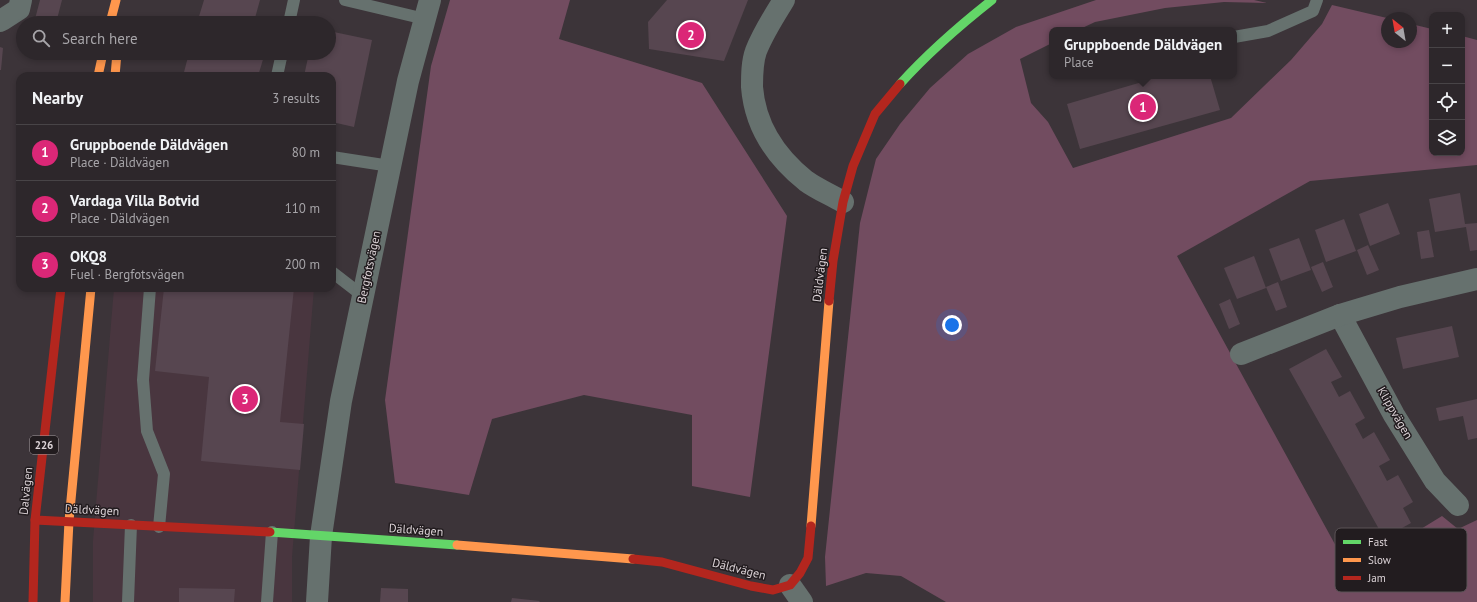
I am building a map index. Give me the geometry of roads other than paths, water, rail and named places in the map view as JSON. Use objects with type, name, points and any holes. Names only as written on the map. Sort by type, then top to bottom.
[{"type":"street","points":[[0,21],[19,9],[21,0]]},
{"type":"street","points":[[112,16],[116,0]]},
{"type":"street","points":[[121,15],[123,0]]},
{"type":"street","points":[[784,0],[756,52],[751,74],[753,100],[760,124],[770,144],[783,160],[807,182],[843,202]]},
{"type":"street","name":"Däldvägen","points":[[35,520],[272,532],[620,557],[662,562],[751,586],[796,594],[800,574],[808,558],[833,261],[843,202],[854,166],[875,114],[924,58],[958,26],[992,0]]},
{"type":"street","name":"Bergfotsvägen","points":[[317,602],[321,536],[341,401],[408,81],[427,10]]},
{"type":"street","points":[[99,72],[101,60]]},
{"type":"street","points":[[115,72],[116,60]]},
{"type":"street","points":[[1241,354],[1340,315],[1400,297],[1477,279]]},
{"type":"street","name":"Dalvägen","points":[[33,602],[35,520],[61,292]]},
{"type":"street","points":[[65,602],[69,521],[91,292]]},
{"type":"street","name":"Klippvägen","points":[[1340,315],[1394,415],[1435,481],[1458,505]]},
{"type":"lane","points":[[291,16],[294,0]]},
{"type":"lane","points":[[345,0],[427,10]]},
{"type":"lane","points":[[1237,36],[1268,31],[1290,22],[1313,11],[1317,0]]},
{"type":"lane","points":[[278,72],[280,60]]},
{"type":"lane","points":[[336,157],[390,166]]},
{"type":"lane","points":[[336,275],[363,296]]},
{"type":"lane","points":[[150,292],[143,380],[147,431],[164,474],[159,527]]},
{"type":"lane","points":[[128,602],[131,525]]},
{"type":"lane","points":[[267,602],[272,532]]},
{"type":"place","name":"Vardaga Villa Botvid","points":[[691,35]]},
{"type":"place","name":"Gruppboende Däldvägen","points":[[1143,107]]},
{"type":"place","name":"OKQ8","points":[[245,399]]}]
